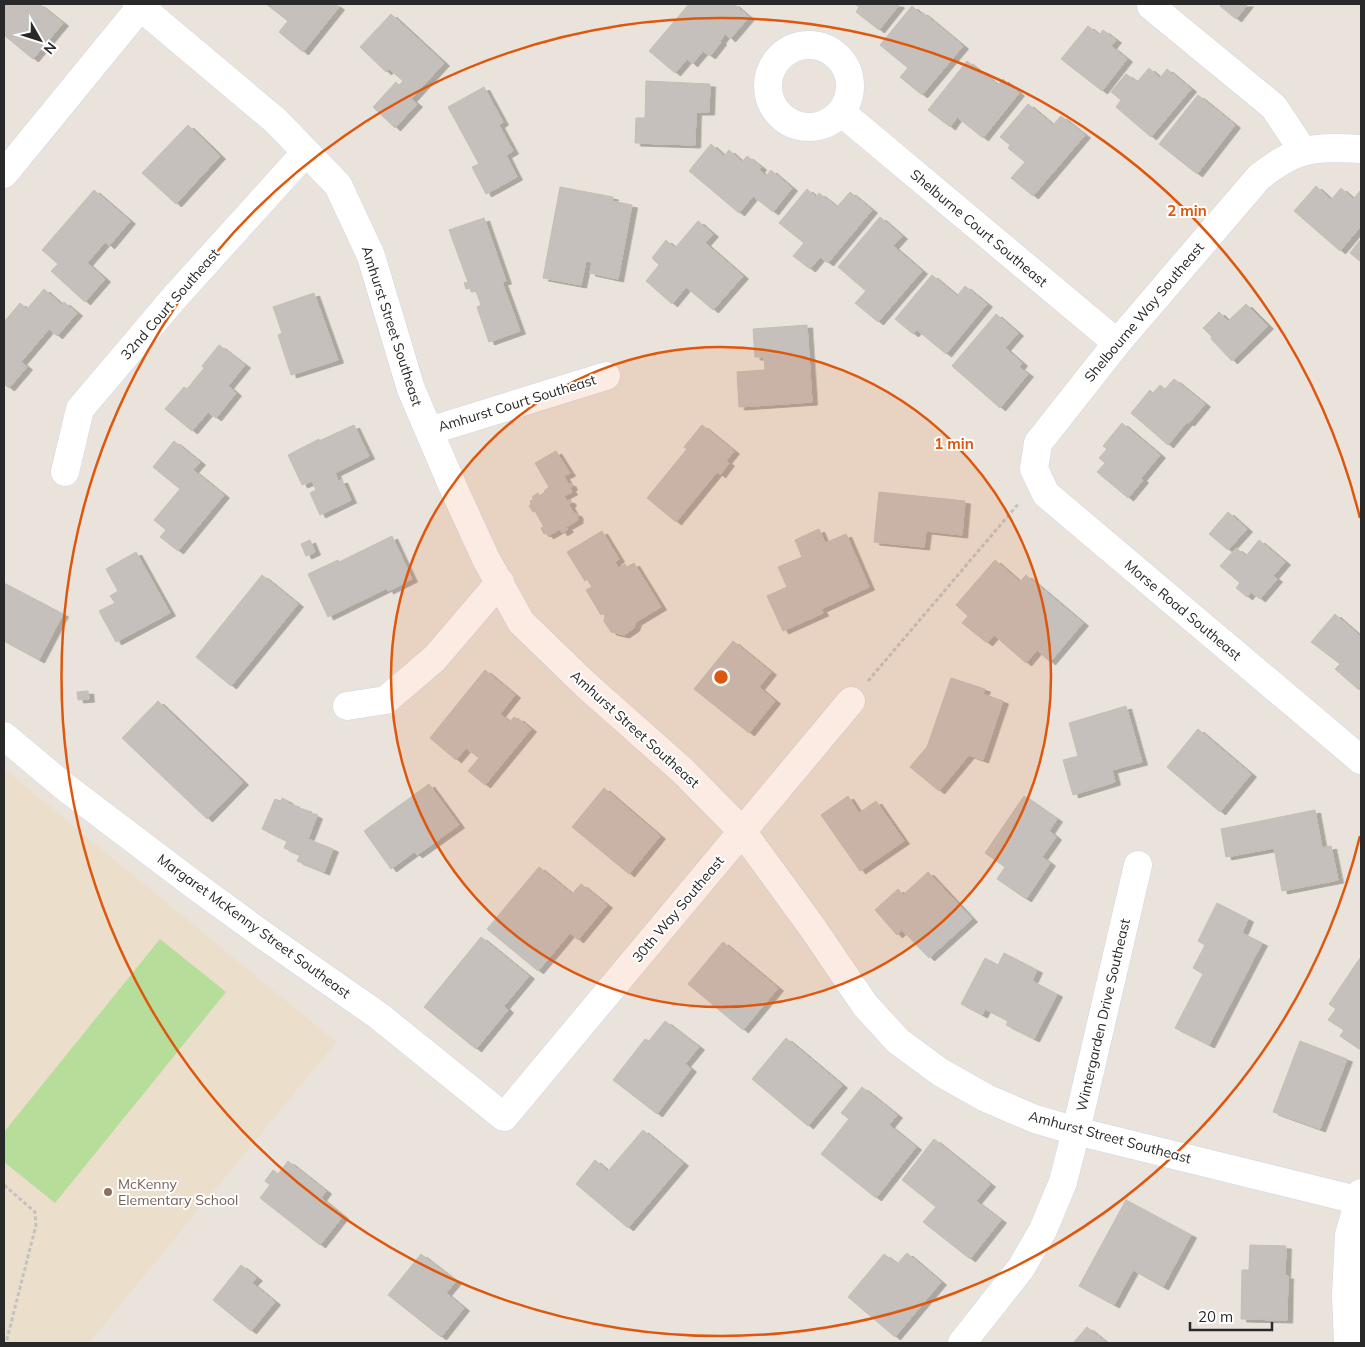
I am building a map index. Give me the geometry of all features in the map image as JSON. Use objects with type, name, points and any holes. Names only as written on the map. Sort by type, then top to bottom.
[{"type":"street","name":"Amhurst Street Southeast","points":[[140,5],[276,121],[338,185],[371,256],[411,389],[486,559],[522,622],[586,685],[683,771],[742,832],[812,927],[865,1005],[898,1040],[940,1072],[986,1098],[1035,1118],[1076,1131],[1360,1198]]},
{"type":"street","points":[[4,174],[140,5]]},
{"type":"street","points":[[1151,6],[1274,107],[1304,151],[1361,149]]},
{"type":"street","name":"Shelburne Court Southeast","points":[[840,112],[1117,343]]},
{"type":"street","name":"Shelbourne Way Southeast","points":[[1038,443],[1117,343],[1259,177],[1273,166],[1304,151]]},
{"type":"street","name":"32nd Court Southeast","points":[[65,472],[80,409],[174,298],[306,152]]},
{"type":"street","name":"Amhurst Court Southeast","points":[[429,431],[606,376]]},
{"type":"street","name":"Morse Road Southeast","points":[[1038,443],[1034,469],[1046,494],[1361,760]]},
{"type":"street","points":[[347,706],[386,700],[434,658],[500,582]]},
{"type":"street","name":"30th Way Southeast","points":[[504,1117],[851,701]]},
{"type":"street","name":"Margaret McKenny Street Southeast","points":[[4,736],[65,787],[197,887],[379,1016],[504,1117]]},
{"type":"street","name":"Wintergarden Drive Southeast","points":[[962,1343],[1021,1268],[1043,1230],[1063,1182],[1138,865]]},
{"type":"street","points":[[1348,1343],[1346,1296],[1349,1235],[1360,1198]]},
{"type":"path","points":[[851,701],[1023,499],[1046,494]]},
{"type":"path","points":[[4,1184],[35,1212],[36,1225],[6,1343]]},
{"type":"shaded area","name":"McKenny Elementary School","points":[[4,769],[336,1042],[89,1343],[4,1343]]},
{"type":"green space","points":[[160,939],[226,992],[55,1203],[4,1162],[4,1132]]},
{"type":"building","points":[[4,4],[39,4],[63,23],[33,59],[4,35]]},
{"type":"building","points":[[266,4],[335,4],[339,7],[303,52],[279,32],[288,21]]},
{"type":"building","points":[[689,4],[734,4],[749,17],[730,39],[725,34],[710,56],[703,51],[692,64],[687,59],[675,73],[649,51]]},
{"type":"building","points":[[855,4],[899,5],[879,30],[856,12],[859,7]]},
{"type":"building","points":[[1222,4],[1248,4],[1236,19],[1220,6]]},
{"type":"building","points":[[912,6],[963,46],[922,95],[900,77],[908,68],[880,45]]},
{"type":"building","points":[[391,14],[444,63],[411,99],[417,104],[395,128],[373,107],[396,82],[399,85],[403,81],[389,69],[386,72],[360,47]]},
{"type":"building","points":[[1088,26],[1099,35],[1103,30],[1116,40],[1111,46],[1127,59],[1102,91],[1061,59]]},
{"type":"building","points":[[967,61],[998,85],[1003,79],[1019,93],[983,138],[957,117],[950,127],[928,110]]},
{"type":"building","points":[[1149,68],[1160,78],[1167,69],[1191,89],[1151,137],[1116,107],[1121,100],[1111,92],[1126,74],[1137,82]]},
{"type":"building","points":[[646,81],[710,84],[709,112],[696,112],[695,145],[635,143],[636,118],[645,118]]},
{"type":"building","points":[[484,87],[503,122],[499,125],[513,151],[506,155],[517,177],[486,194],[472,167],[479,164],[448,107]]},
{"type":"building","points":[[1198,95],[1235,125],[1197,174],[1159,144]]},
{"type":"building","points":[[1028,104],[1053,125],[1061,116],[1085,135],[1033,196],[1011,178],[1025,162],[1008,148],[1010,145],[1000,137]]},
{"type":"building","points":[[188,125],[220,156],[176,204],[142,173]]},
{"type":"building","points":[[711,144],[724,156],[729,150],[742,162],[747,156],[761,167],[759,170],[766,176],[771,170],[792,188],[773,212],[753,196],[739,213],[689,171]]},
{"type":"building","points":[[1316,186],[1331,200],[1341,188],[1353,199],[1361,190],[1361,226],[1340,251],[1294,211]]},
{"type":"building","points":[[560,187],[613,197],[612,201],[632,205],[618,279],[590,273],[592,262],[586,261],[581,285],[543,278]]},
{"type":"building","points":[[807,189],[816,197],[819,193],[837,207],[850,192],[872,210],[828,263],[820,257],[810,269],[793,256],[804,243],[779,223]]},
{"type":"building","points":[[94,190],[130,221],[109,246],[105,242],[87,263],[105,279],[85,302],[51,271],[58,264],[42,250]]},
{"type":"building","points":[[880,217],[902,236],[893,246],[922,271],[878,322],[855,303],[866,291],[838,267]]},
{"type":"building","points":[[484,218],[506,281],[502,282],[520,331],[489,342],[477,307],[481,305],[476,291],[472,292],[471,288],[466,289],[464,283],[468,282],[449,230]]},
{"type":"building","points":[[698,221],[713,234],[705,243],[743,276],[713,310],[686,287],[672,304],[646,281],[659,265],[652,258],[666,240],[675,248]]},
{"type":"building","points":[[1361,239],[1361,262],[1350,253]]},
{"type":"building","points":[[932,275],[957,296],[965,286],[987,304],[946,354],[917,330],[913,334],[895,319]]},
{"type":"building","points":[[44,289],[62,305],[64,302],[77,313],[57,336],[49,329],[21,362],[27,367],[9,388],[4,384],[4,322],[20,303],[27,309]]},
{"type":"building","points":[[314,293],[338,360],[291,375],[278,335],[282,333],[273,307]]},
{"type":"building","points":[[1246,304],[1268,326],[1232,361],[1203,328],[1219,312],[1228,321]]},
{"type":"building","points":[[996,314],[1018,333],[1005,348],[1022,363],[1019,367],[1028,374],[1000,408],[952,366]]},
{"type":"building","points":[[807,325],[812,402],[739,407],[737,372],[765,370],[764,357],[755,357],[753,329]]},
{"type":"building","points":[[219,345],[245,365],[228,386],[236,393],[216,418],[208,412],[192,431],[165,409],[184,387],[187,389]]},
{"type":"building","points":[[1174,379],[1205,404],[1168,445],[1131,413],[1150,390],[1153,393],[1160,385],[1165,389]]},
{"type":"building","points":[[1122,423],[1160,455],[1141,478],[1143,480],[1128,498],[1097,472],[1105,463],[1099,458],[1107,449],[1103,446]]},
{"type":"building","points":[[354,425],[369,456],[335,473],[338,481],[342,480],[351,500],[320,515],[310,493],[316,490],[312,481],[302,485],[288,455],[319,439],[319,441]]},
{"type":"building","points":[[702,425],[734,451],[726,461],[729,463],[720,475],[717,472],[676,522],[647,498],[687,449],[684,447]]},
{"type":"building","points":[[174,441],[200,462],[193,470],[224,495],[178,551],[160,537],[166,530],[154,520],[180,489],[153,467]]},
{"type":"building","points":[[556,451],[570,473],[564,476],[572,487],[570,488],[572,492],[564,496],[571,503],[569,505],[574,514],[576,513],[578,520],[566,527],[568,529],[562,533],[560,529],[548,536],[546,533],[544,534],[541,528],[544,527],[535,511],[533,512],[529,506],[531,504],[530,501],[534,499],[532,497],[538,493],[539,496],[549,487],[535,463]]},
{"type":"building","points":[[879,492],[965,501],[962,535],[926,531],[924,547],[874,542]]},
{"type":"building","points":[[1228,512],[1247,529],[1228,550],[1209,534]]},
{"type":"building","points":[[819,529],[825,543],[846,534],[869,587],[821,609],[823,613],[783,631],[767,596],[787,587],[778,567],[802,557],[795,540]]},
{"type":"building","points":[[602,531],[619,559],[615,562],[618,568],[625,564],[627,567],[634,563],[661,607],[636,622],[634,628],[624,635],[611,632],[604,621],[604,613],[601,615],[586,590],[592,587],[587,579],[585,581],[567,552]]},
{"type":"building","points":[[392,536],[412,579],[388,591],[387,588],[328,617],[308,574],[338,560],[339,562]]},
{"type":"building","points":[[310,540],[315,552],[306,556],[301,544]]},
{"type":"building","points":[[1259,540],[1285,562],[1273,576],[1277,579],[1260,599],[1251,592],[1247,597],[1236,588],[1240,583],[1220,566],[1236,548],[1246,556]]},
{"type":"building","points":[[136,552],[170,613],[116,642],[99,611],[115,603],[110,596],[118,591],[106,569]]},
{"type":"building","points":[[995,560],[1020,582],[1026,575],[1083,623],[1050,662],[1037,650],[1026,663],[994,635],[987,643],[962,623],[968,616],[956,605]]},
{"type":"building","points":[[262,575],[298,604],[231,686],[196,657]]},
{"type":"building","points":[[4,583],[63,614],[39,660],[4,641]]},
{"type":"building","points":[[1335,614],[1361,637],[1361,687],[1359,690],[1335,669],[1340,664],[1311,642]]},
{"type":"building","points":[[733,641],[771,672],[759,687],[775,701],[749,733],[694,689]]},
{"type":"building","points":[[485,670],[515,695],[500,714],[510,722],[514,717],[518,718],[531,729],[485,785],[468,771],[479,758],[466,748],[456,760],[430,738]]},
{"type":"building","points":[[951,678],[985,689],[983,694],[1003,701],[983,760],[969,755],[939,791],[910,767],[927,747]]},
{"type":"building","points":[[88,691],[89,699],[78,700],[77,692]]},
{"type":"building","points":[[158,701],[243,782],[207,819],[122,738]]},
{"type":"building","points":[[1126,706],[1142,762],[1112,770],[1115,782],[1073,795],[1063,760],[1078,756],[1069,723]]},
{"type":"building","points":[[1198,729],[1251,774],[1220,812],[1167,767]]},
{"type":"building","points":[[429,784],[459,825],[417,855],[414,852],[391,869],[364,831]]},
{"type":"building","points":[[604,788],[660,836],[629,874],[572,827]]},
{"type":"building","points":[[848,796],[859,813],[876,801],[904,841],[860,871],[821,815]]},
{"type":"building","points":[[1024,796],[1057,819],[1049,831],[1056,837],[1042,857],[1050,863],[1026,899],[997,879],[1005,867],[985,853]]},
{"type":"building","points":[[282,798],[288,801],[287,803],[312,812],[317,816],[308,839],[333,849],[324,872],[297,861],[300,855],[284,848],[287,841],[262,829],[275,799],[281,801]]},
{"type":"building","points":[[1315,810],[1322,848],[1331,846],[1338,880],[1282,891],[1274,848],[1226,857],[1221,829]]},
{"type":"building","points":[[539,867],[572,894],[581,884],[607,905],[578,940],[570,933],[538,971],[487,929]]},
{"type":"building","points":[[928,872],[972,919],[929,958],[902,930],[897,935],[875,910],[898,889],[903,895]]},
{"type":"building","points":[[1217,903],[1248,919],[1242,933],[1262,943],[1209,1045],[1175,1028],[1203,974],[1193,968],[1205,945],[1198,941]]},
{"type":"building","points":[[481,937],[529,976],[504,1006],[508,1010],[476,1049],[424,1007]]},
{"type":"building","points":[[723,942],[778,988],[743,1030],[688,984]]},
{"type":"building","points":[[1004,953],[1037,970],[1032,981],[1057,994],[1034,1039],[1006,1025],[1008,1021],[985,1009],[982,1015],[961,1004],[985,958],[998,965]]},
{"type":"building","points":[[1360,958],[1361,1046],[1359,1049],[1340,1036],[1344,1030],[1328,1020],[1336,1009],[1329,1004]]},
{"type":"building","points":[[665,1021],[699,1047],[685,1064],[691,1069],[657,1114],[613,1080],[645,1039],[649,1041]]},
{"type":"building","points":[[786,1038],[842,1085],[808,1126],[752,1079]]},
{"type":"building","points":[[1300,1041],[1347,1059],[1320,1129],[1273,1112]]},
{"type":"building","points":[[862,1087],[897,1115],[889,1125],[916,1147],[876,1198],[821,1154],[849,1119],[841,1113]]},
{"type":"building","points":[[643,1130],[683,1163],[628,1228],[576,1184],[595,1160],[608,1171]]},
{"type":"building","points":[[934,1139],[990,1184],[976,1201],[1001,1220],[970,1259],[923,1222],[936,1207],[902,1180]]},
{"type":"building","points":[[288,1161],[326,1191],[321,1198],[343,1216],[320,1245],[260,1198],[270,1185],[265,1181],[273,1170],[278,1174]]},
{"type":"building","points":[[1126,1200],[1191,1235],[1163,1287],[1133,1270],[1114,1305],[1079,1286]]},
{"type":"building","points":[[1250,1245],[1286,1246],[1285,1276],[1288,1276],[1287,1320],[1241,1319],[1242,1270],[1249,1270]]},
{"type":"building","points":[[907,1253],[941,1282],[895,1337],[848,1297],[884,1254],[897,1264]]},
{"type":"building","points":[[421,1254],[456,1281],[446,1293],[464,1308],[441,1337],[388,1295]]},
{"type":"building","points":[[241,1265],[257,1278],[252,1283],[275,1302],[251,1331],[213,1300]]},
{"type":"building","points":[[1087,1327],[1107,1343],[1073,1343]]},
{"type":"place","name":"McKenny Elementary School","points":[[108,1192]]}]
